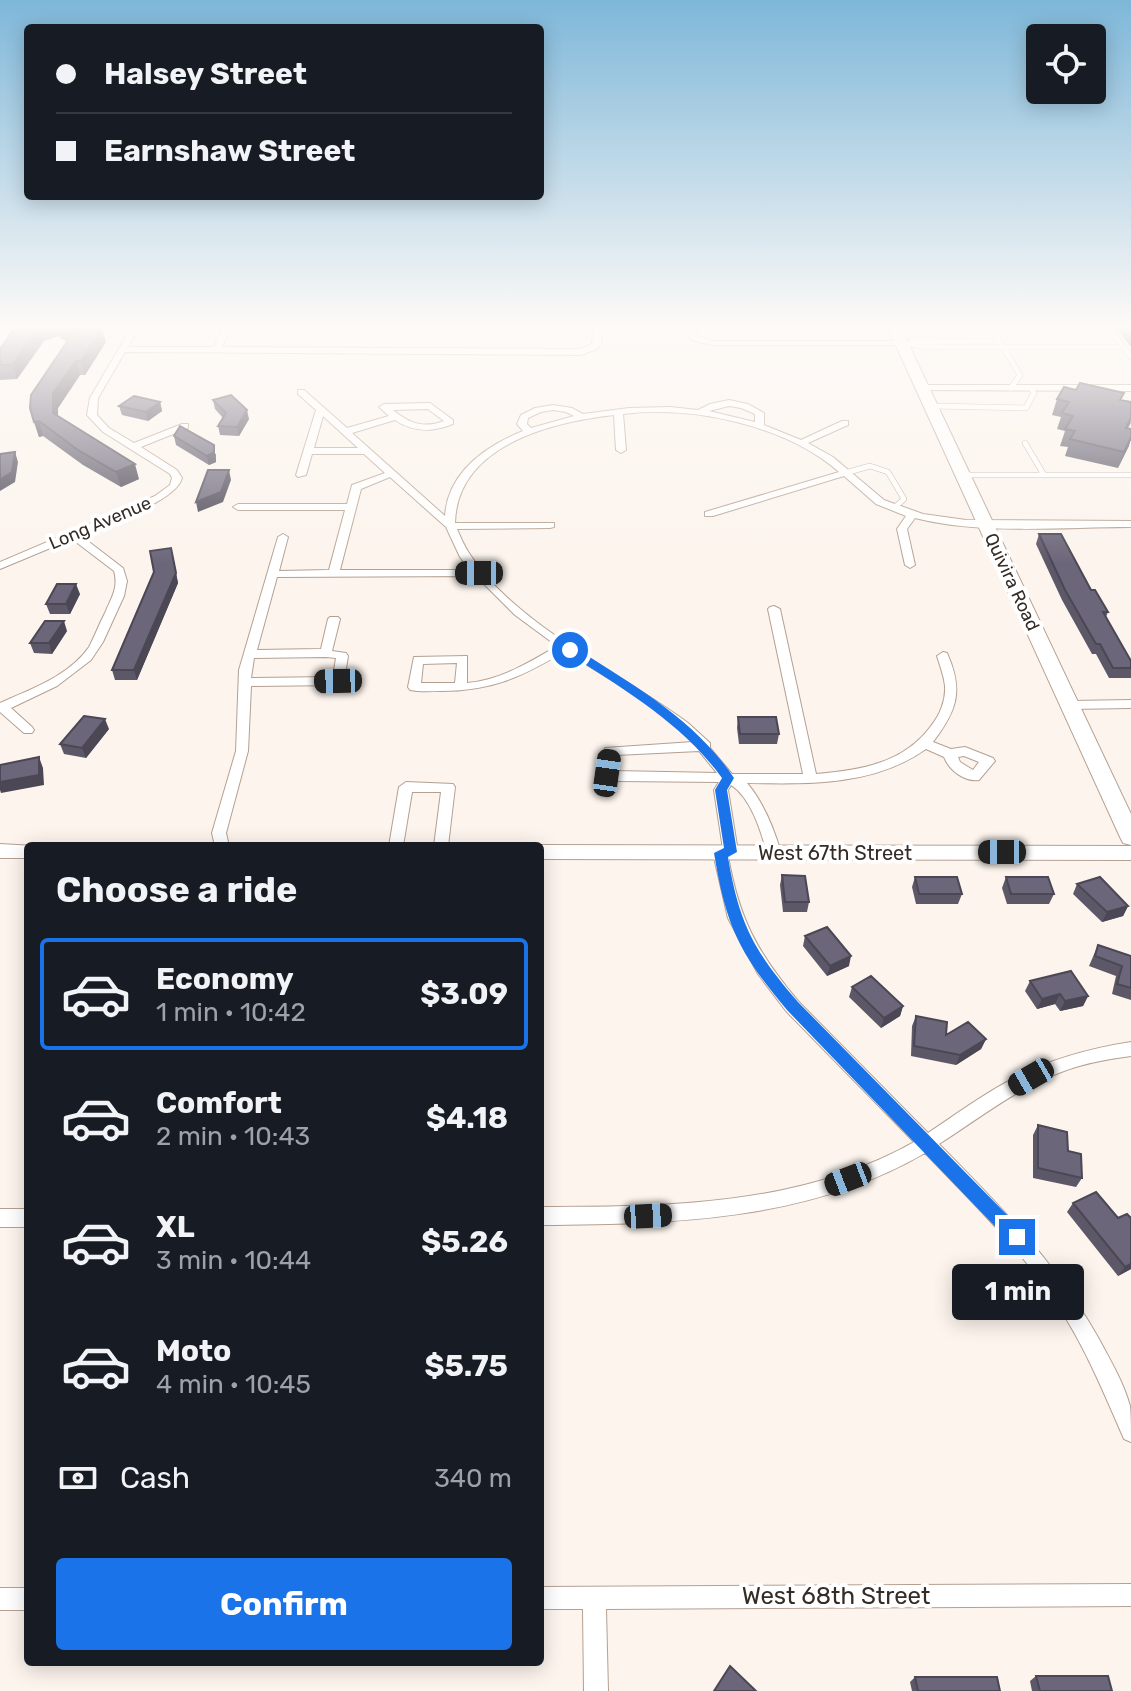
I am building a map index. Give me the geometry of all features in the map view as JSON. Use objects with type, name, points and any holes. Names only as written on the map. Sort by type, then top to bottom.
[{"type":"main road","name":"Quivira Road","points":[[930,406],[1131,837]]},
{"type":"street","name":"Long Avenue","points":[[0,566],[159,498],[175,486],[177,478],[174,472],[97,423],[92,415],[92,405]]},
{"type":"street","points":[[315,405],[450,526],[463,556],[543,632],[656,705],[705,746],[728,778],[743,787],[771,838],[774,853]]},
{"type":"street","points":[[699,414],[714,405]]},
{"type":"street","points":[[743,405],[759,413],[760,427]]},
{"type":"street","points":[[430,406],[450,422],[439,427],[409,427],[396,417],[384,407],[430,406]]},
{"type":"street","points":[[529,432],[522,424],[524,417],[534,411],[562,408],[582,417]]},
{"type":"street","points":[[301,475],[320,410]]},
{"type":"street","points":[[618,412],[621,450]]},
{"type":"street","points":[[450,526],[452,500],[463,477],[485,455],[529,432],[582,417],[618,412],[699,414],[760,427],[801,443],[877,500],[945,522],[1131,524]]},
{"type":"street","points":[[344,432],[396,417]]},
{"type":"street","points":[[801,443],[845,423]]},
{"type":"street","points":[[133,447],[185,426]]},
{"type":"street","points":[[308,451],[365,451]]},
{"type":"street","points":[[709,514],[845,473]]},
{"type":"street","points":[[334,574],[356,487],[390,474]]},
{"type":"street","points":[[238,507],[349,507]]},
{"type":"street","points":[[910,565],[902,529],[913,514]]},
{"type":"street","points":[[450,526],[550,525]]},
{"type":"street","points":[[28,730],[1,708],[60,678],[84,660],[94,647],[119,594],[123,578],[119,570],[73,535]]},
{"type":"street","points":[[221,842],[219,833],[242,751],[245,682],[250,654],[283,537]]},
{"type":"street","points":[[272,574],[479,573]]},
{"type":"street","points":[[774,609],[810,778]]},
{"type":"street","points":[[326,653],[334,619]]},
{"type":"street","points":[[461,687],[496,684],[565,646]]},
{"type":"street","points":[[245,682],[338,681],[342,656],[326,653],[250,654]]},
{"type":"street","points":[[705,746],[610,751],[607,773],[617,777],[834,778],[869,771],[897,761],[925,743],[937,730],[950,699],[951,684],[943,656]]},
{"type":"street","points":[[1069,705],[1131,704]]},
{"type":"street","points":[[925,743],[950,754]]},
{"type":"street","points":[[728,778],[721,790],[729,903],[743,939],[761,969],[792,1006],[1008,1227],[1072,1310],[1104,1368],[1131,1432]]},
{"type":"street","points":[[397,842],[406,787],[448,787],[441,842]]},
{"type":"street","points":[[0,851],[24,851]]},
{"type":"street","name":"West 67th Street","points":[[544,852],[1131,853]]},
{"type":"street","points":[[544,1216],[689,1214],[761,1204],[827,1187],[888,1164],[927,1143],[1031,1077],[1066,1062],[1131,1049]]},
{"type":"street","points":[[0,1218],[24,1218]]},
{"type":"street","name":"West 68th Street","points":[[544,1598],[1131,1595]]},
{"type":"street","points":[[594,1598],[596,1691]]},
{"type":"street","points":[[0,1599],[24,1599]]},
{"type":"lane","points":[[930,406],[1026,408],[1028,405]]},
{"type":"lane","points":[[1025,443],[1044,475]]},
{"type":"lane","points":[[845,473],[870,466],[888,472],[904,499],[894,508]]},
{"type":"lane","points":[[962,475],[1131,475]]},
{"type":"building","points":[[30,405],[53,405],[53,413],[135,464],[116,472],[78,450],[39,421],[34,422]]},
{"type":"building","points":[[121,405],[156,405],[146,412]]},
{"type":"building","points":[[218,405],[242,405],[247,410],[237,427],[218,426],[226,413]]},
{"type":"building","points":[[1067,405],[1131,405],[1131,418],[1126,428],[1131,429],[1131,437],[1124,452],[1070,439],[1075,431],[1065,429],[1073,416],[1062,413]]},
{"type":"building","points":[[180,426],[214,445],[214,452],[207,456],[174,436]]},
{"type":"building","points":[[15,452],[12,472],[0,480],[0,454]]},
{"type":"building","points":[[208,470],[229,470],[221,492],[196,502]]},
{"type":"building","points":[[1039,534],[1061,534],[1091,590],[1095,590],[1108,612],[1103,612],[1131,661],[1131,668],[1113,668],[1100,644],[1096,644],[1065,590]]},
{"type":"building","points":[[171,548],[176,573],[134,670],[112,670],[154,572],[150,551]]},
{"type":"building","points":[[57,584],[76,584],[66,604],[46,604]]},
{"type":"building","points":[[45,621],[64,621],[49,643],[30,643]]},
{"type":"building","points":[[84,716],[105,719],[82,748],[60,744]]},
{"type":"building","points":[[738,717],[776,717],[779,734],[740,734]]},
{"type":"building","points":[[39,757],[39,775],[0,782],[0,765]]},
{"type":"building","points":[[782,875],[805,876],[809,902],[785,902]]},
{"type":"building","points":[[915,877],[957,877],[962,894],[919,894]]},
{"type":"building","points":[[1006,877],[1048,877],[1054,894],[1011,894]]},
{"type":"building","points":[[1100,877],[1128,906],[1107,912],[1077,884]]},
{"type":"building","points":[[827,927],[851,956],[830,966],[805,936]]},
{"type":"building","points":[[1098,945],[1131,956],[1131,988],[1117,984],[1122,966],[1095,956]]},
{"type":"building","points":[[1071,971],[1088,996],[1065,1001],[1060,994],[1042,999],[1030,981]]},
{"type":"building","points":[[871,976],[903,1006],[884,1018],[852,987]]},
{"type":"building","points":[[916,1016],[947,1022],[946,1035],[968,1022],[986,1039],[960,1055],[914,1046]]},
{"type":"building","points":[[1038,1125],[1067,1132],[1068,1151],[1081,1154],[1082,1178],[1038,1168]]},
{"type":"building","points":[[1096,1192],[1118,1218],[1127,1214],[1131,1218],[1131,1264],[1125,1267],[1073,1203]]},
{"type":"building","points":[[730,1666],[756,1691],[714,1691]]},
{"type":"building","points":[[1036,1676],[1108,1676],[1112,1691],[1040,1691]]},
{"type":"building","points":[[915,1677],[997,1677],[1000,1691],[918,1691]]},
{"type":"route","points":[[570,650],[656,705],[705,746],[728,778],[721,790],[731,852],[720,853],[729,903],[743,939],[761,969],[792,1006],[1017,1237]]}]
